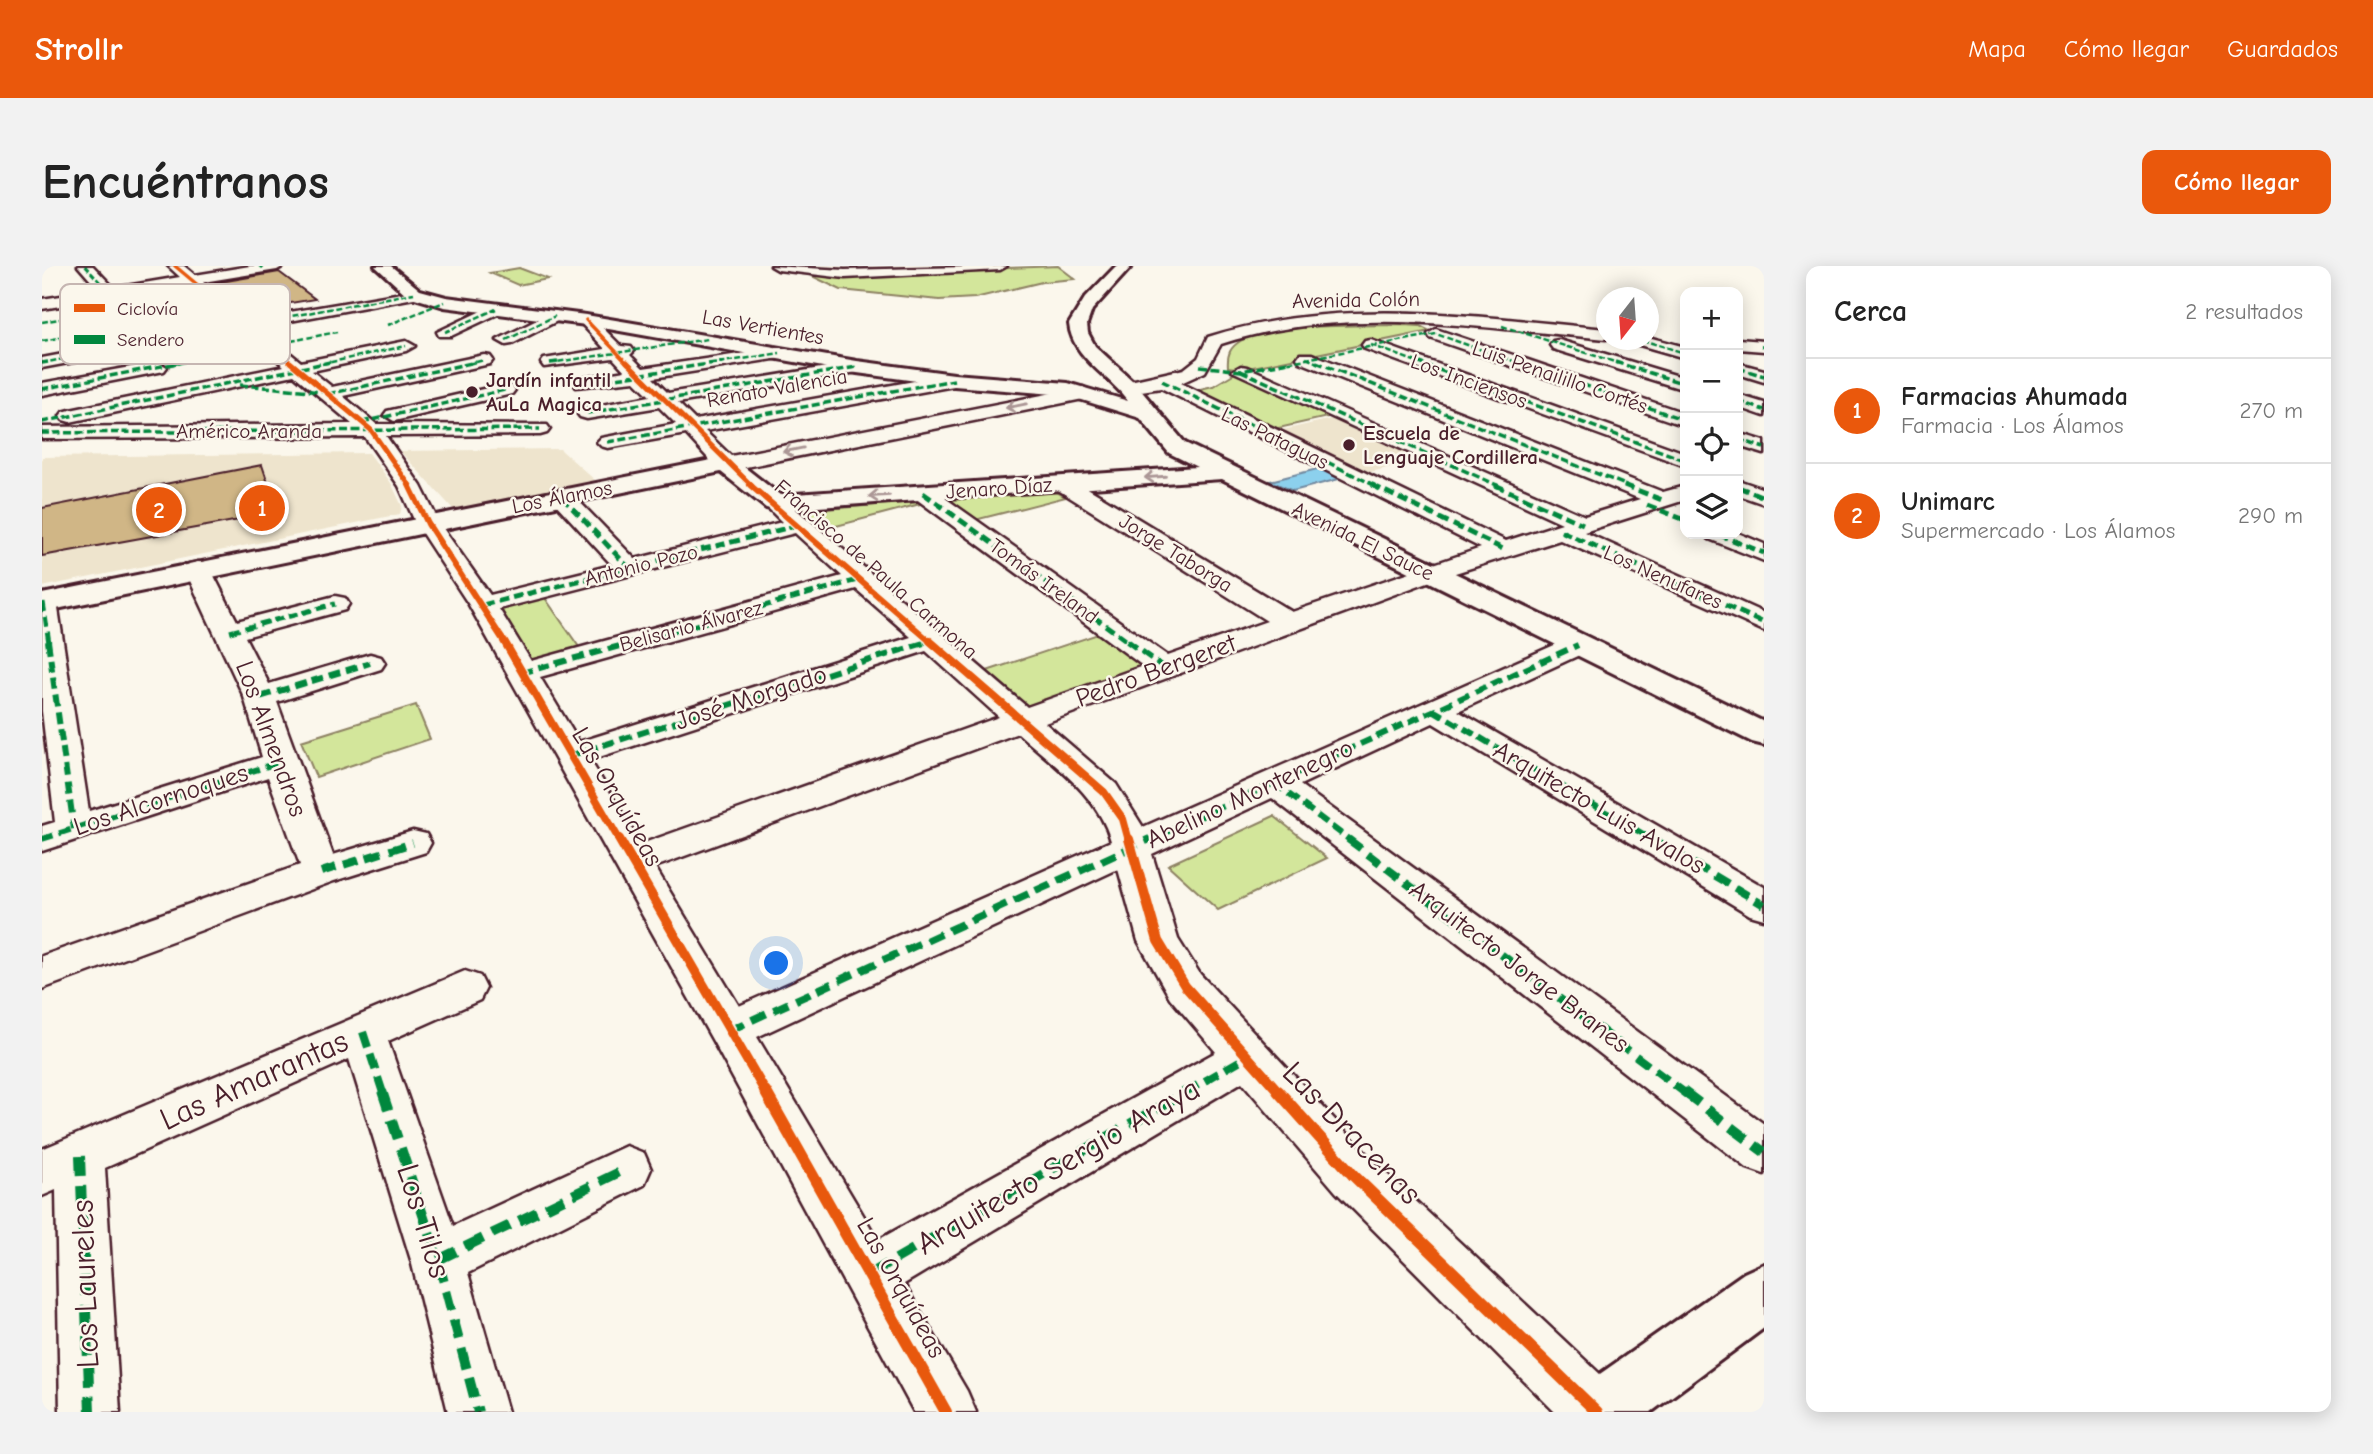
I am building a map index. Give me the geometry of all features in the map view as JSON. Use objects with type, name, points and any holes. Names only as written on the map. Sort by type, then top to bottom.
[{"type":"street","points":[[85,266],[102,284]]},
{"type":"street","name":"Las Orquídeas","points":[[175,266],[196,284]]},
{"type":"street","name":"Las Vertientes","points":[[382,266],[414,293],[444,302],[586,320],[858,367],[1083,393],[1145,413]]},
{"type":"street","points":[[778,266],[820,273],[854,274],[1000,266]]},
{"type":"street","name":"Avenida El Sauce","points":[[1125,266],[1086,308],[1078,326],[1080,337],[1128,387],[1163,436],[1177,449],[1764,735]]},
{"type":"street","points":[[166,284],[266,267]]},
{"type":"street","points":[[290,316],[414,293]]},
{"type":"street","points":[[42,304],[60,301]]},
{"type":"street","points":[[388,325],[444,302]]},
{"type":"street","points":[[445,332],[496,309]]},
{"type":"street","points":[[506,340],[555,316]]},
{"type":"street","points":[[42,322],[60,319]]},
{"type":"street","name":"Francisco de Paula Carmona","points":[[586,320],[726,464],[775,503],[1024,719],[1104,792],[1123,819],[1133,848]]},
{"type":"street","name":"Avenida Colón","points":[[1200,366],[1207,359],[1214,341],[1260,327],[1330,320],[1429,328],[1502,326],[1596,333]]},
{"type":"street","points":[[1502,326],[1680,382]]},
{"type":"street","points":[[1128,387],[1162,381],[1200,366],[1241,371],[1371,345],[1429,328]]},
{"type":"street","name":"Luis Penailillo Cortés","points":[[1429,328],[1680,418]]},
{"type":"street","points":[[290,341],[337,332]]},
{"type":"street","points":[[42,341],[60,338]]},
{"type":"street","points":[[1659,338],[1680,340]]},
{"type":"street","points":[[550,363],[708,340]]},
{"type":"street","points":[[1743,344],[1763,346]]},
{"type":"street","name":"Los Inciensos","points":[[1371,345],[1680,458]]},
{"type":"street","points":[[1659,345],[1680,351]]},
{"type":"street","points":[[42,422],[406,346]]},
{"type":"street","points":[[583,383],[780,353]]},
{"type":"street","points":[[1306,358],[1665,499],[1680,515]]},
{"type":"street","points":[[42,363],[60,360]]},
{"type":"street","points":[[226,384],[327,393],[484,360]]},
{"type":"street","name":"Las Orquídeas","points":[[290,362],[367,426],[410,486],[428,524],[483,605],[730,1030],[946,1412]]},
{"type":"street","points":[[42,389],[172,364]]},
{"type":"street","points":[[587,413],[858,367]]},
{"type":"street","points":[[1743,370],[1764,376]]},
{"type":"street","name":"Los Nenufares","points":[[1241,371],[1572,528],[1764,623]]},
{"type":"street","name":"Renato Valencia","points":[[608,442],[954,380]]},
{"type":"street","name":"Las Pataguas","points":[[1162,381],[1503,549]]},
{"type":"street","points":[[367,426],[505,390]]},
{"type":"street","name":"Los Álamos","points":[[42,602],[1083,393]]},
{"type":"street","points":[[1743,403],[1764,410]]},
{"type":"street","name":"Américo Aranda","points":[[42,433],[367,426],[540,429]]},
{"type":"street","points":[[1743,441],[1764,448]]},
{"type":"street","name":"Jenaro Díaz","points":[[775,503],[1223,472]]},
{"type":"street","points":[[1743,480],[1764,497]]},
{"type":"street","name":"Jorge Taborga","points":[[1063,483],[1290,623]]},
{"type":"street","name":"Tomás Ireland","points":[[923,493],[1165,668]]},
{"type":"street","points":[[562,497],[629,568]]},
{"type":"street","name":"Pedro Bergeret","points":[[631,862],[1427,573],[1665,499]]},
{"type":"street","name":"Antonio Pozo","points":[[483,605],[799,525]]},
{"type":"street","points":[[1730,539],[1764,553]]},
{"type":"street","name":"Los Almendros","points":[[198,570],[260,696],[279,762],[321,872]]},
{"type":"street","name":"Belisario Álvarez","points":[[521,673],[861,579]]},
{"type":"street","points":[[42,602],[58,834]]},
{"type":"street","points":[[230,632],[335,604]]},
{"type":"street","name":"José Morgado","points":[[569,756],[932,640]]},
{"type":"street","name":"Abelino Montenegro","points":[[730,1030],[1578,645]]},
{"type":"street","points":[[260,696],[370,663]]},
{"type":"street","name":"Arquitecto Luis Avalos","points":[[1433,710],[1764,905]]},
{"type":"street","name":"Los Alcornoques","points":[[58,834],[279,762]]},
{"type":"street","name":"Arquitecto Jorge Branes","points":[[1274,783],[1764,1152]]},
{"type":"street","points":[[42,973],[321,872],[413,843]]},
{"type":"street","name":"Las Dracenas","points":[[1133,848],[1158,941],[1185,986],[1354,1176],[1598,1412]]},
{"type":"street","name":"Las Amarantas","points":[[61,1165],[465,988]]},
{"type":"street","name":"Los Tilos","points":[[363,1032],[438,1260],[478,1412]]},
{"type":"street","name":"Arquitecto Sergio Araya","points":[[870,1275],[1246,1057]]},
{"type":"street","name":"Los Laureles","points":[[61,1165],[90,1412]]},
{"type":"street","points":[[438,1260],[626,1170]]},
{"type":"street","points":[[1598,1412],[1764,1293]]},
{"type":"shaded area","name":"Escuela de Lenguaje Cordillera","points":[[1336,418],[1427,458],[1363,474],[1274,432]]},
{"type":"shaded area","points":[[560,449],[597,482],[454,510],[400,451]]},
{"type":"shaded area","points":[[369,453],[391,483],[402,506],[400,514],[42,587],[42,457]]},
{"type":"green space","points":[[1058,266],[1075,279],[1042,282],[975,298],[939,300],[841,290],[812,276]]},
{"type":"green space","points":[[519,268],[548,279],[518,285],[490,273]]},
{"type":"green space","points":[[1320,326],[1420,326],[1430,331],[1243,369],[1228,367],[1232,348],[1242,340],[1257,335]]},
{"type":"green space","points":[[1235,373],[1332,416],[1270,430],[1187,392],[1213,386]]},
{"type":"green space","points":[[1055,491],[1066,497],[975,520],[942,499]]},
{"type":"green space","points":[[917,502],[920,504],[825,529],[806,513],[811,510]]},
{"type":"green space","points":[[543,595],[581,650],[533,664],[499,606]]},
{"type":"green space","points":[[1104,632],[1151,665],[1027,708],[984,672]]},
{"type":"green space","points":[[416,705],[430,739],[316,777],[301,741]]},
{"type":"green space","points":[[1274,816],[1327,858],[1218,910],[1168,865]]},
{"type":"water","points":[[1321,468],[1343,478],[1293,491],[1270,481]]},
{"type":"building","points":[[279,272],[315,299],[290,303],[290,284],[215,283]]},
{"type":"building","points":[[262,465],[278,513],[42,556],[42,508]]},
{"type":"marked path","points":[[85,266],[102,284]]},
{"type":"marked path","points":[[259,266],[263,268]]},
{"type":"marked path","points":[[290,316],[414,293]]},
{"type":"marked path","points":[[388,325],[444,302]]},
{"type":"marked path","points":[[445,332],[496,309]]},
{"type":"marked path","points":[[506,340],[555,316]]},
{"type":"marked path","points":[[42,322],[60,319]]},
{"type":"marked path","points":[[1502,326],[1680,382]]},
{"type":"marked path","points":[[290,341],[337,332]]},
{"type":"marked path","points":[[1200,366],[1241,371],[1436,334],[1680,418]]},
{"type":"marked path","points":[[42,341],[60,338]]},
{"type":"marked path","points":[[550,363],[708,339]]},
{"type":"marked path","points":[[1371,345],[1680,458]]},
{"type":"marked path","points":[[1659,345],[1680,351]]},
{"type":"marked path","points":[[42,422],[406,346]]},
{"type":"marked path","points":[[583,383],[780,353]]},
{"type":"marked path","points":[[1306,358],[1662,500]]},
{"type":"marked path","points":[[42,363],[60,360]]},
{"type":"marked path","points":[[328,394],[484,360]]},
{"type":"marked path","points":[[42,389],[171,364]]},
{"type":"marked path","points":[[587,413],[857,367]]},
{"type":"marked path","points":[[1743,370],[1764,376]]},
{"type":"marked path","points":[[1241,371],[1583,524]]},
{"type":"marked path","points":[[608,442],[954,380]]},
{"type":"marked path","points":[[1162,381],[1503,549]]},
{"type":"marked path","points":[[240,385],[324,392]]},
{"type":"marked path","points":[[362,422],[505,390]]},
{"type":"marked path","points":[[1743,403],[1764,410]]},
{"type":"marked path","points":[[42,433],[540,429]]},
{"type":"marked path","points":[[1743,441],[1764,448]]},
{"type":"marked path","points":[[1743,489],[1764,497]]},
{"type":"marked path","points":[[923,493],[1165,668]]},
{"type":"marked path","points":[[562,497],[629,568]]},
{"type":"marked path","points":[[1647,505],[1680,518]]},
{"type":"marked path","points":[[483,605],[799,525]]},
{"type":"marked path","points":[[1561,531],[1764,623]]},
{"type":"marked path","points":[[1730,539],[1764,553]]},
{"type":"marked path","points":[[521,673],[861,579]]},
{"type":"marked path","points":[[43,602],[74,829]]},
{"type":"marked path","points":[[230,632],[335,604]]},
{"type":"marked path","points":[[569,756],[932,640]]},
{"type":"marked path","points":[[730,1030],[1578,645]]},
{"type":"marked path","points":[[260,697],[370,663]]},
{"type":"marked path","points":[[1433,710],[1764,905]]},
{"type":"marked path","points":[[42,839],[280,762]]},
{"type":"marked path","points":[[1274,783],[1764,1152]]},
{"type":"marked path","points":[[321,872],[413,843]]},
{"type":"marked path","points":[[363,1032],[438,1260],[478,1412]]},
{"type":"marked path","points":[[870,1274],[1246,1057]]},
{"type":"marked path","points":[[80,1156],[90,1412]]},
{"type":"marked path","points":[[438,1260],[626,1169]]},
{"type":"cycle path","points":[[175,266],[197,284]]},
{"type":"cycle path","points":[[586,320],[726,464],[1104,792],[1123,819],[1158,941],[1185,986],[1354,1176],[1597,1412]]},
{"type":"cycle path","points":[[290,362],[371,430],[410,486],[428,524],[483,605],[730,1030],[946,1412]]},
{"type":"place","name":"Jardín infantil AuLa Magica","points":[[472,392]]},
{"type":"place","name":"Escuela de Lenguaje Cordillera","points":[[1349,445]]},
{"type":"place","name":"Farmacias Ahumada","points":[[262,508]]},
{"type":"place","name":"Unimarc","points":[[159,510]]}]
